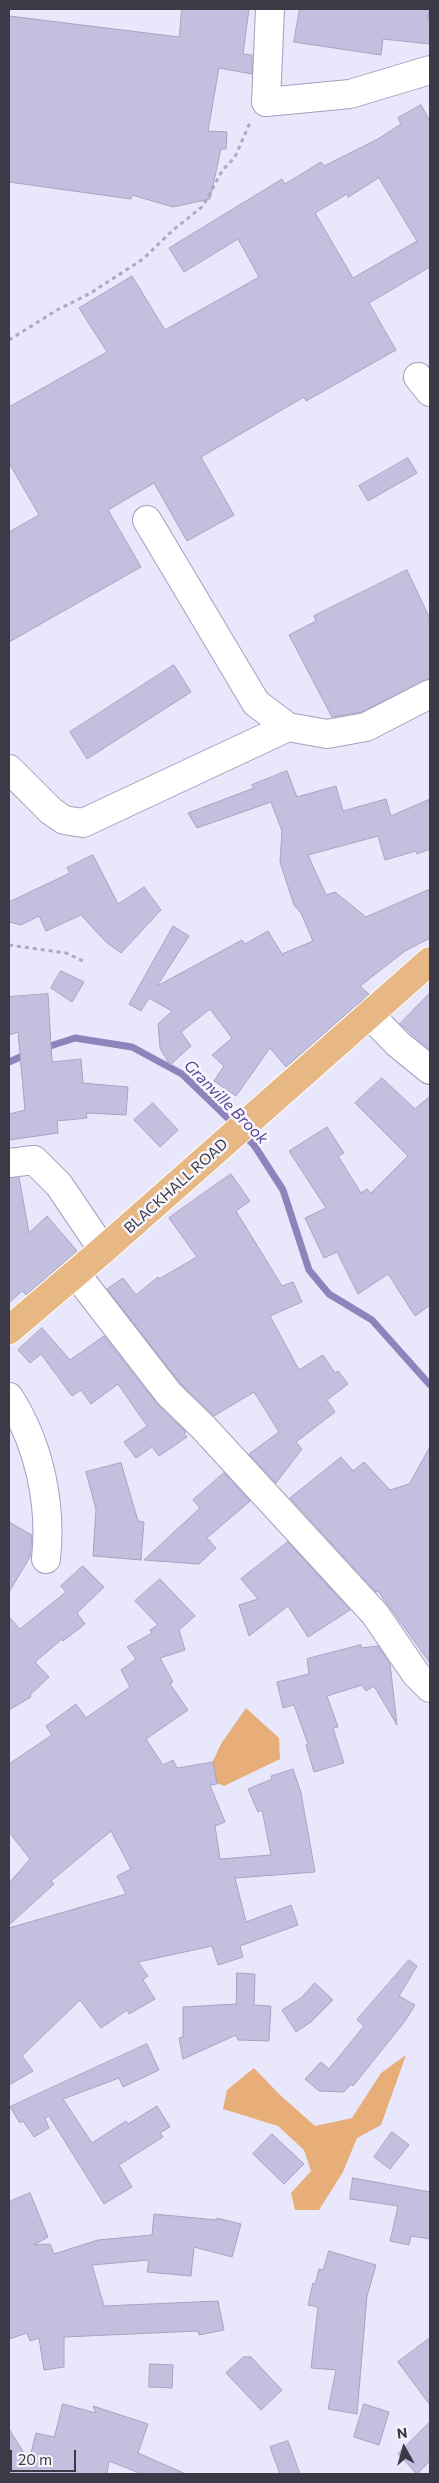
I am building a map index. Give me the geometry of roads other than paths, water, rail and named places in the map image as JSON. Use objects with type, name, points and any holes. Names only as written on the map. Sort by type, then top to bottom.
[{"type":"main road","name":"BLACKHALL ROAD","points":[[9,1330],[76,1274],[430,960]]},
{"type":"street","points":[[270,9],[266,102],[350,94],[430,70]]},
{"type":"street","points":[[147,520],[256,703],[288,727],[327,734],[366,727],[430,694]]},
{"type":"street","points":[[9,769],[51,811],[64,820],[83,823],[288,727]]},
{"type":"street","points":[[369,1014],[398,1044],[430,1070]]},
{"type":"street","points":[[9,1163],[34,1160],[48,1171],[103,1250]]},
{"type":"street","points":[[76,1274],[170,1394],[204,1428],[374,1614],[416,1674],[430,1688]]},
{"type":"street","points":[[9,1397],[24,1420],[47,1500],[49,1536],[46,1559]]},
{"type":"waterway","name":"Granville Brook","points":[[44,1048],[75,1038],[132,1047],[182,1074],[236,1126]]},
{"type":"waterway","name":"Granville Brook","points":[[9,1062],[27,1054]]},
{"type":"waterway","name":"Granville Brook","points":[[243,1134],[254,1145],[283,1190],[309,1270],[329,1294],[372,1320],[430,1385]]}]
